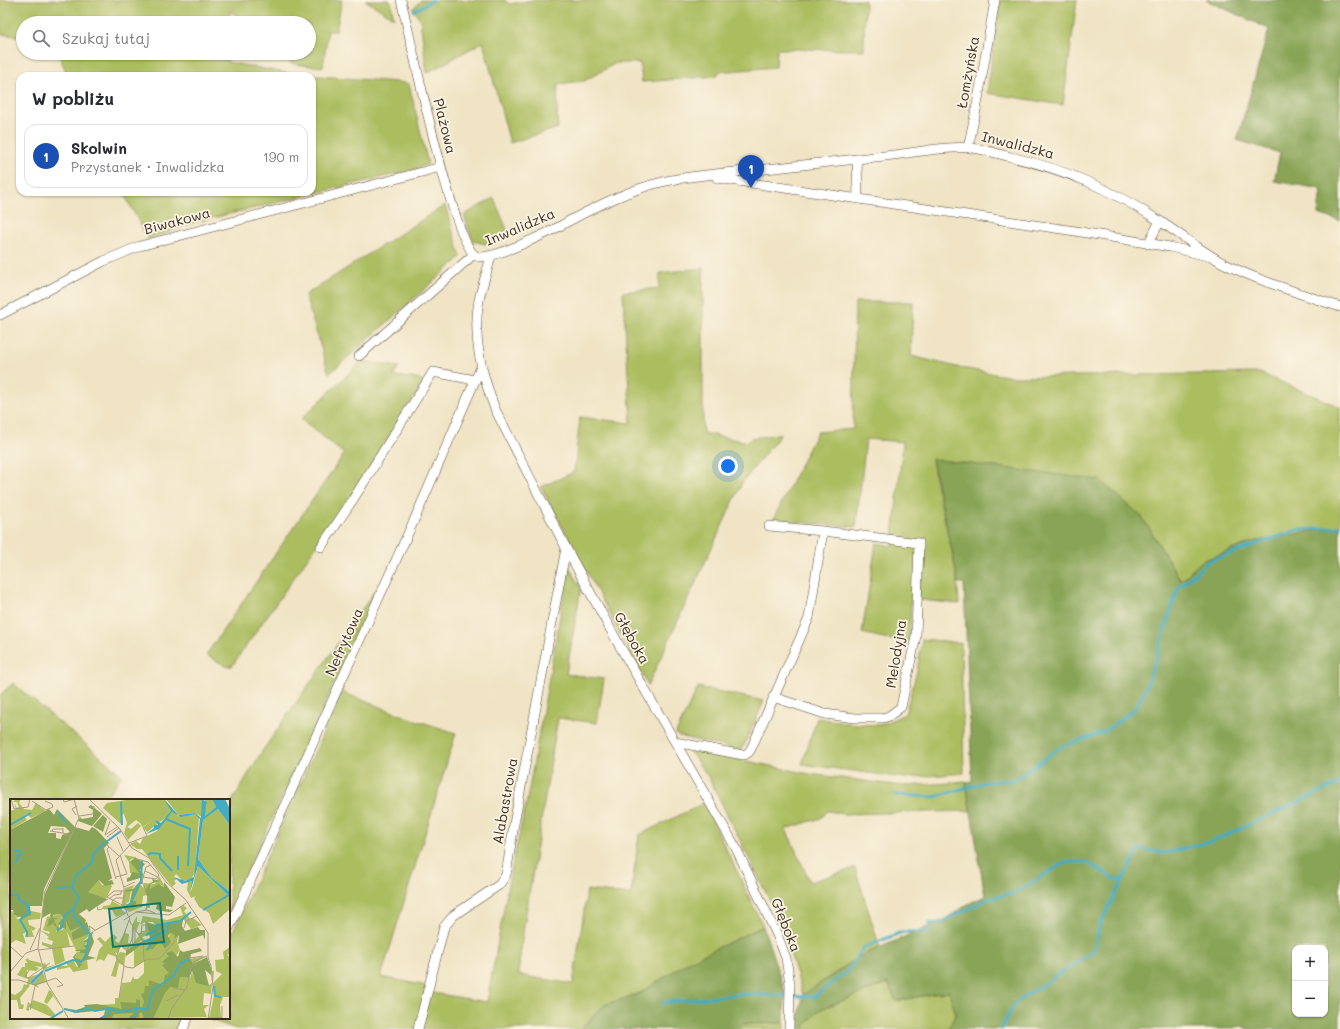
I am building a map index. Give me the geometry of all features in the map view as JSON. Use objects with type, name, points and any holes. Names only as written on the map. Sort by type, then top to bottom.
[{"type":"street","name":"Plażowa","points":[[401,0],[441,167],[459,229],[466,246],[473,255]]},
{"type":"street","name":"Łomżyńska","points":[[968,148],[977,105],[994,0]]},
{"type":"street","name":"Inwalidzka","points":[[359,356],[473,255],[484,257],[536,238],[595,207],[622,195],[662,182],[698,176],[968,148],[1036,163],[1064,171],[1114,194],[1160,221],[1213,257],[1250,275],[1340,307]]},
{"type":"street","points":[[857,159],[858,199]]},
{"type":"street","name":"Biwakowa","points":[[0,314],[104,261],[140,246],[305,201],[441,167]]},
{"type":"street","points":[[762,169],[758,176],[758,180],[762,184]]},
{"type":"street","name":"Inwalidzka","points":[[698,176],[762,184],[1148,244],[1213,257]]},
{"type":"street","points":[[1148,244],[1160,221]]},
{"type":"street","name":"Głęboka","points":[[491,255],[479,299],[477,317],[481,367],[495,409],[566,548],[736,848],[778,937],[786,958],[790,984],[789,1029]]},
{"type":"street","name":"Nefrytowa","points":[[230,926],[413,524],[481,367]]},
{"type":"street","points":[[321,547],[352,501],[433,372],[475,380]]},
{"type":"street","name":"Melodyjna","points":[[769,526],[919,543],[916,636],[901,707],[889,716],[883,718],[861,718],[825,714],[773,697]]},
{"type":"street","points":[[675,742],[742,755],[748,753],[751,749],[809,618],[823,531]]},
{"type":"street","name":"Alabastrowa","points":[[418,1029],[444,927],[454,915],[499,885],[506,875],[514,824],[566,548]]},
{"type":"street","points":[[183,1029],[188,1019]]},
{"type":"green space","points":[[0,0],[342,0],[336,31],[328,31],[323,67],[292,64],[288,60],[316,60],[316,16],[238,16],[230,11],[230,16],[16,16],[16,36],[0,34]]},
{"type":"green space","points":[[365,0],[390,0],[394,18]]},
{"type":"green space","points":[[421,0],[505,0],[509,4],[533,0],[865,0],[864,50],[777,49],[776,67],[718,72],[718,76],[642,82],[640,63],[616,63],[584,81],[558,84],[558,128],[510,143],[483,42],[427,73],[420,19],[413,9]]},
{"type":"green space","points":[[1000,0],[1077,0],[1063,105],[987,93]]},
{"type":"green space","points":[[1206,0],[1340,0],[1340,221],[1318,214],[1321,189],[1274,181],[1280,153],[1237,140],[1269,29]]},
{"type":"green space","points":[[61,60],[227,60],[227,62],[281,72],[66,72]]},
{"type":"green space","points":[[316,76],[409,84],[428,164],[416,169],[316,193]]},
{"type":"green space","points":[[125,196],[304,196],[196,222],[148,239]]},
{"type":"green space","points":[[494,198],[510,237],[486,244],[473,241],[464,215]]},
{"type":"green space","points":[[445,205],[461,257],[329,374],[305,295]]},
{"type":"green space","points":[[703,268],[703,433],[748,442],[751,438],[781,434],[742,483],[648,685],[541,487],[574,472],[580,417],[631,423],[623,292],[659,288],[660,273]]},
{"type":"green space","points":[[855,302],[913,302],[911,356],[961,368],[1013,377],[1260,373],[1340,407],[1340,526],[1253,542],[1202,561],[1181,581],[1142,517],[1009,469],[932,460],[955,567],[959,604],[911,599],[909,644],[862,633],[876,543],[892,546],[903,442],[866,439],[856,527],[773,520],[817,432],[853,429]]},
{"type":"green space","points":[[362,361],[399,367],[393,376],[420,379],[423,383],[347,502],[232,666],[226,666],[206,655],[344,454],[301,419]]},
{"type":"green space","points":[[932,459],[1100,480],[1142,517],[1181,581],[1202,561],[1253,542],[1340,526],[1340,1029],[1247,1029],[1242,1026],[1228,1029],[948,1029],[956,1015],[949,991],[896,1001],[888,983],[821,1009],[803,1029],[798,1029],[803,995],[860,956],[946,919],[968,904],[985,896],[966,782],[972,781],[964,583],[958,583]]},
{"type":"green space","points":[[569,566],[581,589],[566,674],[604,679],[597,723],[558,718],[523,932],[518,975],[573,984],[587,890],[631,895],[639,835],[704,803],[763,926],[684,964],[640,993],[604,1005],[581,1029],[236,1029],[209,1019],[230,1019],[230,938],[342,692],[406,717],[456,733],[381,977],[423,985],[433,993],[487,1002],[509,880],[527,800]]},
{"type":"green space","points":[[381,582],[230,910],[230,804],[263,750]]},
{"type":"green space","points":[[922,639],[961,643],[964,773],[904,778],[802,764],[817,718],[857,724],[880,725],[905,714],[917,671]]},
{"type":"green space","points":[[13,683],[122,775],[105,799],[10,799],[10,1019],[180,1019],[175,1029],[0,1029],[0,695]]},
{"type":"green space","points":[[698,687],[764,701],[744,746],[739,750],[678,736],[676,733]]},
{"type":"green space","points":[[688,749],[810,774],[904,786],[966,782],[970,811],[843,814],[828,811],[821,818],[786,829],[810,882],[855,868],[880,948],[860,956],[803,995],[781,923],[709,778]]},
{"type":"green space","points":[[763,926],[785,992],[784,1023],[743,1024],[737,1029],[581,1029],[604,1005],[641,993],[684,964]]},
{"type":"green space","points":[[888,983],[896,1001],[949,991],[956,1015],[948,1029],[803,1029],[821,1009]]},
{"type":"green space","points":[[784,1023],[784,1029],[737,1029],[743,1024]]},
{"type":"waterway","points":[[414,11],[433,0]]},
{"type":"waterway","points":[[895,795],[934,797],[986,782],[1015,780],[1059,748],[1104,732],[1136,708],[1148,683],[1178,588],[1209,561],[1297,530],[1340,527]]},
{"type":"waterway","points":[[1001,1029],[1015,1003],[1094,951],[1100,924],[1139,849],[1165,853],[1213,841],[1340,783]]},
{"type":"waterway","points":[[662,1003],[740,994],[814,997],[849,970],[863,948],[902,932],[928,932],[929,923],[940,923],[988,899],[1017,892],[1065,862],[1086,862],[1116,880],[1124,878]]},
{"type":"place","name":"Skolwin","points":[[751,188]]}]
